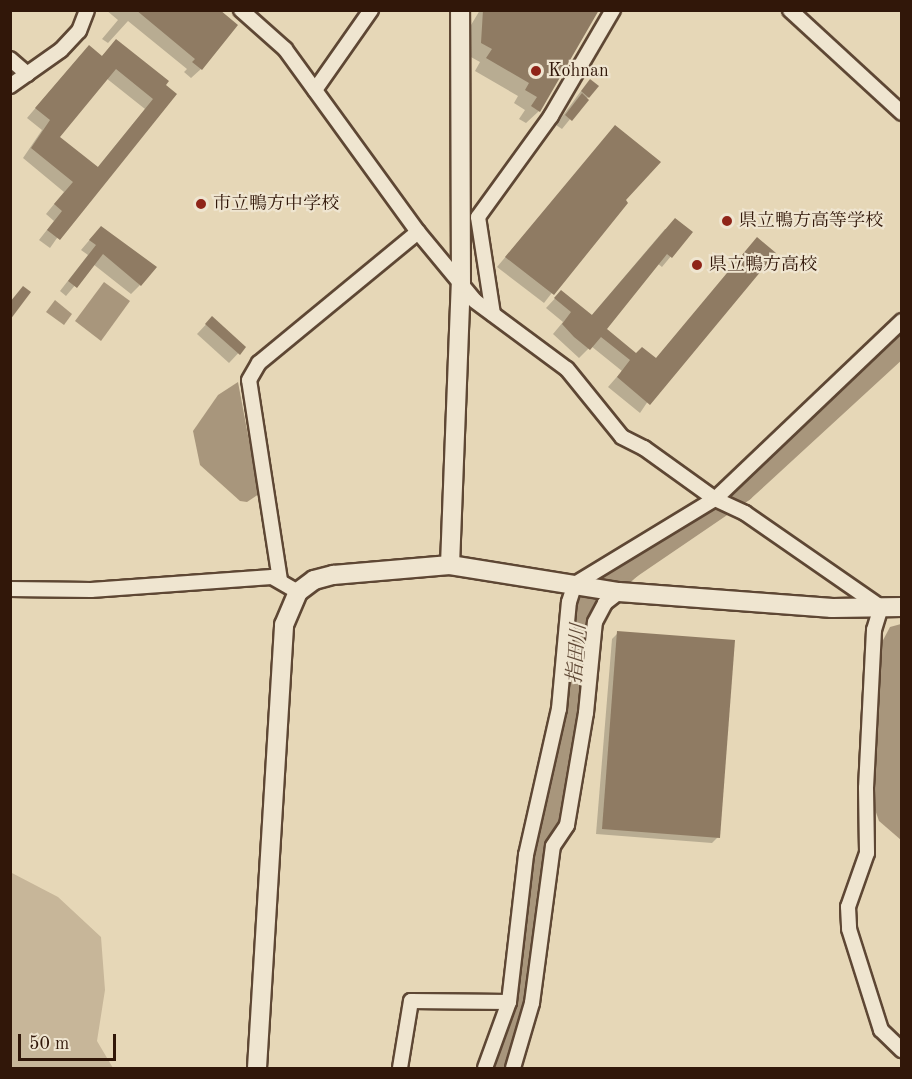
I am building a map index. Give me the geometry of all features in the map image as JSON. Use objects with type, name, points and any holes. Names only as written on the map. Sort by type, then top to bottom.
[{"type":"street","points":[[10,86],[61,51],[79,31],[87,10]]},
{"type":"street","points":[[241,10],[285,49],[418,232],[460,284],[493,314],[567,369],[622,437],[645,448],[715,499],[745,513],[881,607]]},
{"type":"street","points":[[315,90],[371,10]]},
{"type":"street","points":[[450,566],[460,284],[460,10]]},
{"type":"street","points":[[493,314],[478,217],[551,116],[613,10]]},
{"type":"street","points":[[790,10],[902,113]]},
{"type":"street","points":[[10,59],[27,74]]},
{"type":"street","points":[[280,580],[249,380],[259,363],[418,232]]},
{"type":"street","points":[[484,1068],[509,1002],[526,855],[549,762],[569,602],[575,584],[715,499],[902,321]]},
{"type":"street","points":[[257,1068],[285,625],[298,592],[314,580],[333,575],[450,566],[619,592],[832,608],[902,606]]},
{"type":"street","points":[[10,589],[91,590],[280,580],[298,592]]},
{"type":"street","points":[[513,1068],[532,1003],[554,846],[567,825],[586,713],[595,622],[605,603],[619,592]]},
{"type":"street","points":[[881,607],[874,630],[866,788],[867,854],[848,907],[849,929],[881,1030],[902,1050]]},
{"type":"street","points":[[400,1068],[411,1001],[509,1002]]},
{"type":"shaded area","points":[[104,282],[130,301],[101,341],[75,321]]},
{"type":"shaded area","points":[[55,300],[72,314],[64,325],[46,312]]},
{"type":"shaded area","points":[[238,382],[259,494],[247,502],[240,501],[200,465],[193,431],[218,395]]},
{"type":"shaded area","points":[[901,624],[901,840],[879,821],[872,801],[881,644],[890,627]]},
{"type":"shaded area","points":[[10,872],[58,897],[101,937],[105,990],[97,1041],[113,1068],[11,1068]]},
{"type":"building","points":[[136,10],[220,10],[238,25],[202,70],[192,62],[195,59]]},
{"type":"building","name":"Kohnan","points":[[483,10],[599,10],[540,112],[531,106],[537,97],[525,90],[529,83],[486,58],[492,49],[481,43]]},
{"type":"building","points":[[116,39],[169,81],[166,85],[177,94],[60,240],[47,230],[62,211],[54,204],[73,182],[31,148],[50,120],[35,108],[89,45],[102,56]],"holes":[[[116,69],[153,99],[98,167],[60,137]]]},
{"type":"building","points":[[590,79],[599,86],[589,98],[581,91]]},
{"type":"building","points":[[582,93],[589,100],[572,121],[565,115]]},
{"type":"building","points":[[615,125],[661,162],[626,200],[628,203],[554,295],[505,257]]},
{"type":"building","points":[[675,218],[693,232],[672,258],[667,254],[607,329],[636,353],[642,347],[656,358],[757,237],[776,253],[650,405],[617,377],[630,360],[601,337],[590,350],[574,337],[562,324],[571,312],[554,298],[561,290],[592,315]]},
{"type":"building","points":[[101,226],[157,267],[141,286],[103,254],[77,288],[68,281],[96,245],[89,240]]},
{"type":"building","points":[[23,286],[31,292],[10,320],[10,302]]},
{"type":"building","points":[[212,316],[246,347],[240,355],[205,324]]},
{"type":"building","points":[[617,631],[735,640],[720,838],[602,829]]},
{"type":"waterway","name":"指田川","points":[[497,1068],[520,1017],[540,853],[572,737],[580,612],[630,568],[743,491],[902,345]]},
{"type":"place","name":"Kohnan","points":[[536,71]]},
{"type":"place","name":"市立鴨方中学校","points":[[201,204]]},
{"type":"place","name":"県立鴨方高等学校","points":[[727,221]]},
{"type":"place","name":"県立鴨方高校","points":[[697,265]]}]
